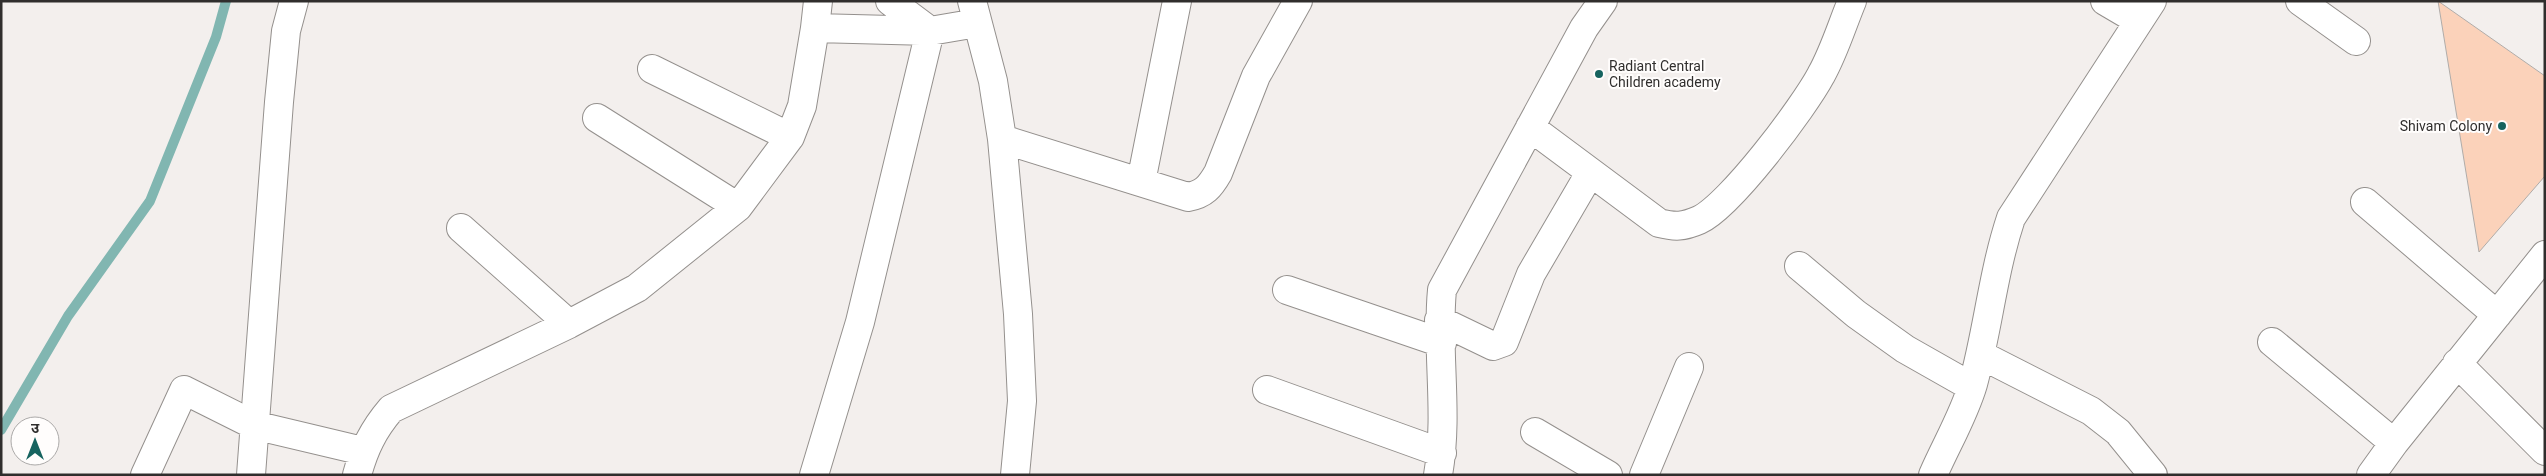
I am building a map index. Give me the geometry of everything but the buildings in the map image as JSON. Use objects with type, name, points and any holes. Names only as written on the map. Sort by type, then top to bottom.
[{"type":"street","points":[[251,475],[279,102],[286,31],[294,1]]},
{"type":"street","points":[[145,475],[184,390],[254,425],[360,463],[375,427],[391,409],[569,324],[637,288],[738,207],[790,137],[802,106],[818,1]]},
{"type":"street","points":[[890,1],[930,31]]},
{"type":"street","points":[[1141,182],[1177,1]]},
{"type":"street","points":[[1002,139],[1188,197],[1200,195],[1211,185],[1256,76],[1298,1]]},
{"type":"street","points":[[1267,390],[1440,464],[1440,332],[1442,290],[1584,28],[1603,1]]},
{"type":"street","points":[[1530,127],[1659,223],[1678,227],[1700,219],[1721,205],[1789,124],[1822,75],[1852,1]]},
{"type":"street","points":[[1933,475],[1972,388],[1981,355],[1999,254],[2011,218],[2145,11],[2105,1]]},
{"type":"street","points":[[2300,1],[2356,41]]},
{"type":"street","points":[[815,28],[930,31],[974,12],[993,81],[1002,139],[1018,314],[1022,401],[1016,475]]},
{"type":"street","points":[[814,475],[860,322],[930,31]]},
{"type":"street","points":[[652,69],[790,137]]},
{"type":"street","points":[[597,118],[738,207]]},
{"type":"street","points":[[1287,290],[1493,346],[1504,342],[1531,274],[1590,173]]},
{"type":"street","points":[[2365,202],[2497,315]]},
{"type":"street","points":[[461,228],[569,324]]},
{"type":"street","points":[[2371,475],[2394,442],[2545,255]]},
{"type":"street","points":[[1799,266],[1856,314],[1905,349],[1972,388]]},
{"type":"street","points":[[2272,342],[2394,442]]},
{"type":"street","points":[[1981,355],[2091,411],[2118,432],[2153,475]]},
{"type":"street","points":[[2457,364],[2545,451]]},
{"type":"street","points":[[1644,475],[1689,367]]},
{"type":"street","points":[[1535,432],[1608,475]]},
{"type":"waterway","points":[[1,430],[68,316],[150,201],[216,37],[226,1]]},
{"type":"place","name":"Radiant Central Children academy","points":[[1599,74]]},
{"type":"place","name":"Shivam Colony","points":[[2502,126]]}]
